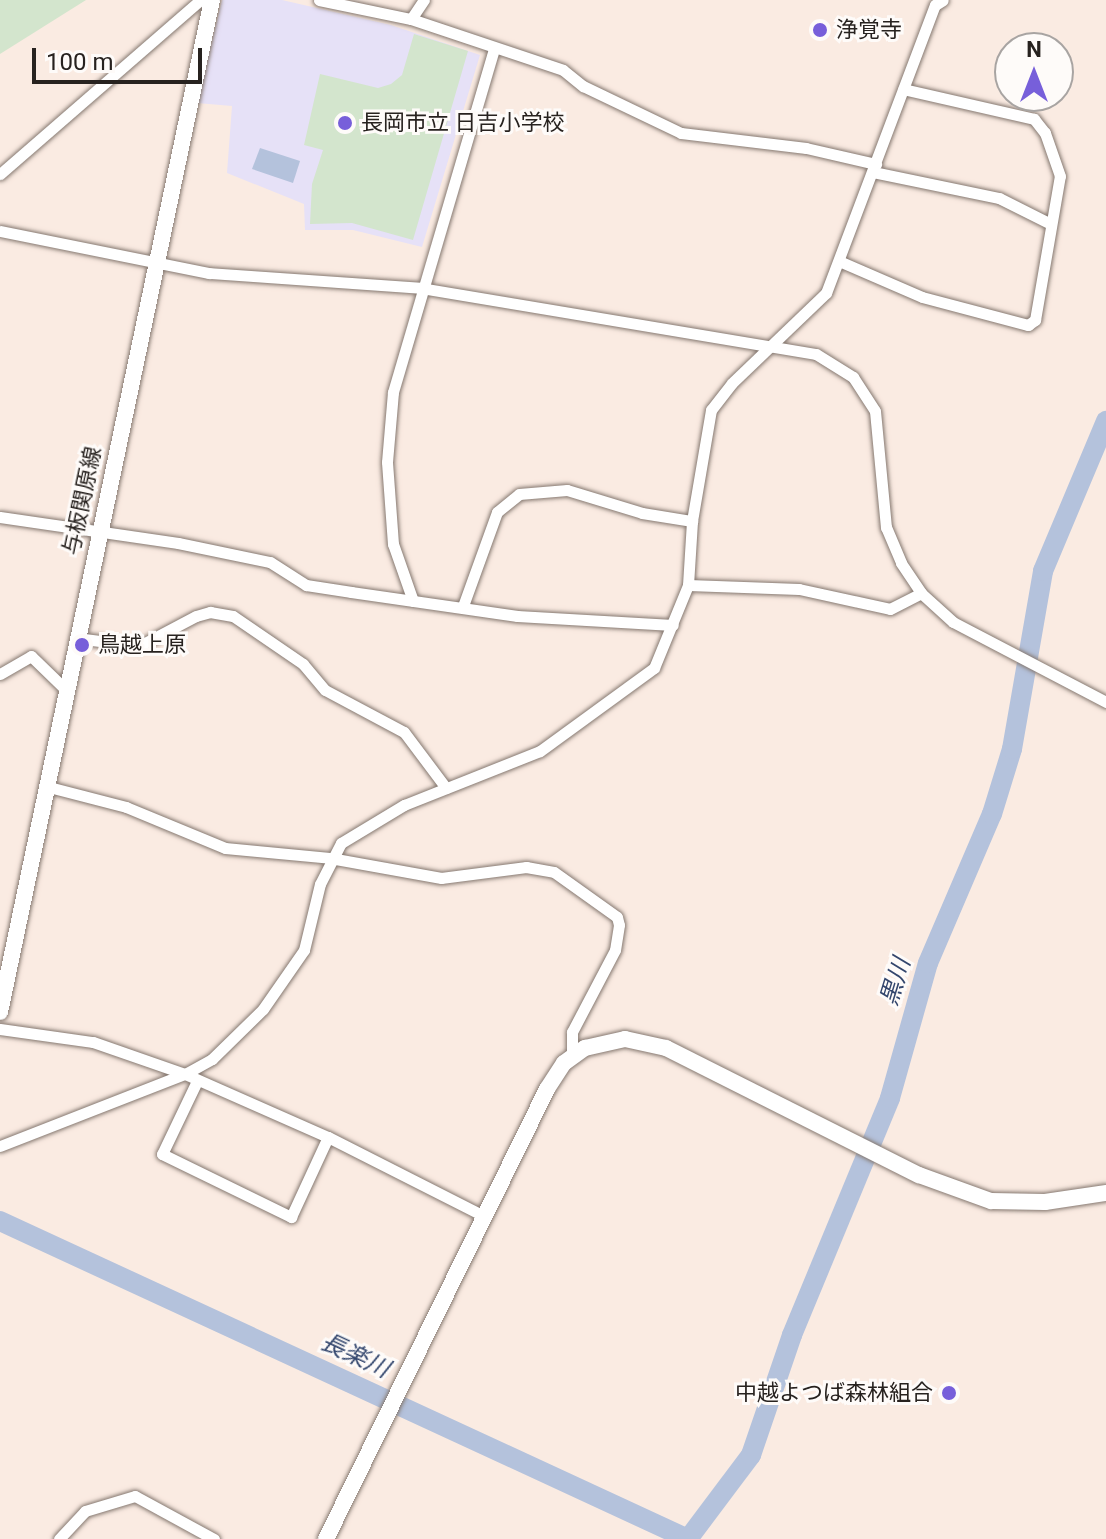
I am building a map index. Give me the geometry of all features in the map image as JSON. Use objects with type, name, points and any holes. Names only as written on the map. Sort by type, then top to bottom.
[{"type":"street","points":[[0,174],[200,0]]},
{"type":"street","name":"与板関原線","points":[[0,1012],[64,688],[212,0]]},
{"type":"street","points":[[319,0],[411,19],[563,70],[583,86],[681,133],[806,148],[999,198],[1049,223]]},
{"type":"street","points":[[411,19],[424,0]]},
{"type":"street","points":[[0,1146],[185,1074],[212,1059],[263,1009],[304,950],[330,858],[361,828],[446,788],[540,751],[638,684],[663,654],[688,585],[692,521],[711,410],[732,383],[819,302],[839,261],[936,2]]},
{"type":"street","points":[[413,601],[393,544],[387,462],[393,392],[421,288],[494,48]]},
{"type":"street","points":[[839,261],[922,297],[1028,325],[1035,320],[1060,166],[1034,119],[903,89]]},
{"type":"street","points":[[0,231],[209,273],[421,288],[816,354],[837,364],[866,393],[880,432],[886,527],[901,563],[921,593],[953,622],[1106,702]]},
{"type":"street","points":[[463,606],[497,512],[519,494],[567,490],[642,513],[692,521]]},
{"type":"street","points":[[0,517],[270,562],[306,585],[517,616],[673,625]]},
{"type":"street","points":[[688,585],[799,589],[890,609],[921,593]]},
{"type":"street","points":[[76,638],[139,646],[196,616],[210,612],[233,616],[303,664],[325,690],[404,732],[446,788]]},
{"type":"street","points":[[0,674],[31,656],[64,688]]},
{"type":"street","points":[[45,786],[126,807],[225,848],[330,858],[441,878],[541,868],[554,872],[617,917],[615,950],[572,1032],[572,1056]]},
{"type":"street","points":[[0,1029],[93,1042],[185,1074],[328,1137],[484,1216]]},
{"type":"street","points":[[326,1539],[547,1089],[572,1056],[610,1040],[651,1043],[890,1161],[991,1201],[1045,1202],[1106,1193]]},
{"type":"street","points":[[197,1081],[162,1154],[291,1217],[328,1137]]},
{"type":"street","points":[[59,1539],[85,1511],[135,1496],[214,1539]]},
{"type":"shaded area","name":"長岡市立 日吉小学校","points":[[222,0],[282,0],[391,25],[480,55],[422,247],[353,230],[305,230],[304,204],[227,173],[232,106],[197,103]]},
{"type":"green space","points":[[0,0],[86,0],[0,54]]},
{"type":"green space","points":[[414,34],[468,51],[413,240],[352,223],[310,224],[312,184],[323,150],[304,145],[320,74],[378,88],[391,84],[402,75]]},
{"type":"water","points":[[260,148],[300,161],[293,183],[252,169]]},
{"type":"waterway","name":"黒川","points":[[688,1539],[751,1455],[792,1335],[890,1098],[928,963],[992,814],[1012,749],[1043,571],[1106,421]]},
{"type":"waterway","name":"長楽川","points":[[0,1221],[688,1539]]},
{"type":"place","name":"浄覚寺","points":[[820,30]]},
{"type":"place","name":"長岡市立 日吉小学校","points":[[345,123]]},
{"type":"place","name":"鳥越上原","points":[[82,645]]},
{"type":"place","name":"中越よつば森林組合","points":[[949,1393]]}]
